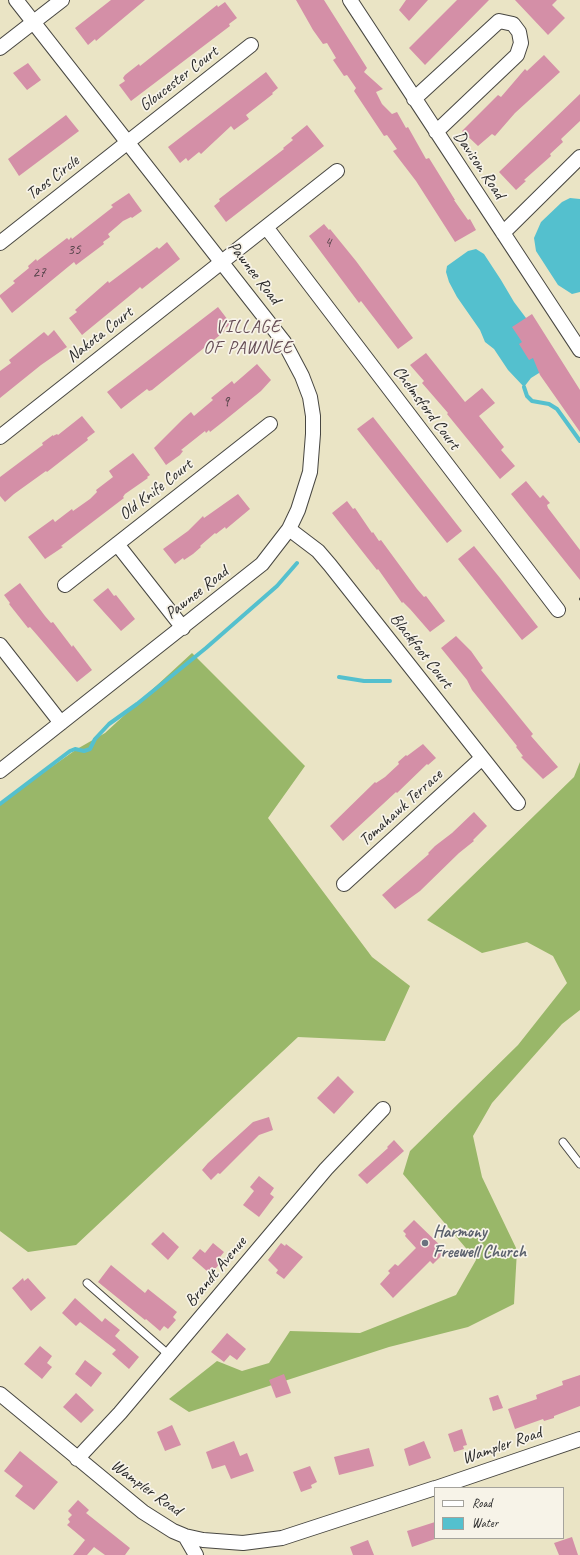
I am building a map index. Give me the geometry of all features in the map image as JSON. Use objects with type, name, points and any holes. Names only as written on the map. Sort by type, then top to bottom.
[{"type":"street","name":"Pawnee Road","points":[[0,771],[183,628],[262,564],[289,528],[304,492],[313,452],[313,416],[310,397],[302,376],[284,342],[16,0]]},
{"type":"street","points":[[0,48],[62,0]]},
{"type":"street","name":"Davison Road","points":[[350,0],[503,233],[577,340]]},
{"type":"street","points":[[414,99],[499,21],[513,24],[519,32],[521,44],[517,55],[436,132]]},
{"type":"street","name":"Gloucester Court","points":[[128,142],[251,45]]},
{"type":"street","name":"Taos Circle","points":[[0,243],[128,142]]},
{"type":"street","points":[[503,233],[580,157]]},
{"type":"street","name":"Nakota Court","points":[[0,437],[337,171]]},
{"type":"street","name":"Chelmsford Court","points":[[266,227],[558,610]]},
{"type":"street","name":"Old Knife Court","points":[[65,585],[270,424]]},
{"type":"street","name":"Blackfoot Court","points":[[289,528],[318,552],[330,565],[518,803]]},
{"type":"street","points":[[117,544],[183,628]]},
{"type":"street","points":[[0,645],[61,723]]},
{"type":"street","name":"Tomahawk Terrace","points":[[344,884],[482,758]]},
{"type":"street","name":"Brandt Avenue","points":[[77,1459],[169,1355],[326,1169],[383,1109]]},
{"type":"street","name":"Wampler Road","points":[[0,1394],[143,1512],[162,1525],[184,1536],[230,1543],[270,1541],[307,1531],[434,1488]]},
{"type":"street","name":"Wampler Road","points":[[438,1487],[580,1439]]},
{"type":"street","points":[[184,1536],[196,1555]]},
{"type":"lane","points":[[563,1142],[580,1164]]},
{"type":"lane","points":[[87,1283],[169,1355]]},
{"type":"green space","points":[[192,653],[305,766],[268,818],[372,957],[410,986],[385,1041],[298,1037],[76,1245],[28,1252],[0,1231],[0,803],[77,749],[105,733]]},
{"type":"green space","points":[[580,762],[580,1010],[562,1024],[492,1103],[473,1136],[482,1177],[517,1250],[514,1304],[468,1327],[389,1347],[189,1412],[169,1399],[217,1361],[242,1371],[269,1363],[290,1331],[360,1333],[456,1295],[476,1260],[403,1174],[410,1151],[518,1045],[567,983],[553,956],[527,942],[482,953],[427,920],[574,777]]},
{"type":"water","points":[[570,198],[580,199],[580,292],[572,294],[558,285],[536,251],[534,238],[541,222],[562,202]]},
{"type":"water","points":[[476,249],[484,254],[514,302],[532,326],[547,368],[531,378],[524,387],[508,370],[494,349],[485,342],[480,330],[457,297],[449,282],[446,272],[447,266],[468,251]]},
{"type":"building","points":[[111,0],[145,0],[96,41],[95,39],[88,45],[75,28]]},
{"type":"building","points":[[296,0],[324,0],[367,68],[364,72],[383,89],[376,92],[382,104],[392,114],[397,112],[406,128],[408,127],[426,159],[429,158],[454,200],[468,220],[470,219],[476,230],[455,242],[416,181],[393,151],[397,149],[387,135],[384,136],[354,91],[356,88],[347,75],[344,76],[333,60],[336,58],[327,43],[323,44],[313,30]]},
{"type":"building","points":[[406,0],[428,0],[409,21],[399,10]]},
{"type":"building","points":[[457,0],[489,0],[425,65],[409,48]]},
{"type":"building","points":[[515,0],[557,0],[552,5],[565,18],[548,35]]},
{"type":"building","points":[[225,2],[237,18],[229,24],[230,26],[131,101],[119,85],[125,81],[123,78],[125,75],[139,64],[140,66],[217,5],[218,7]]},
{"type":"building","points":[[544,55],[560,72],[515,113],[495,136],[492,134],[478,146],[462,131],[498,95],[501,97],[525,69],[527,71]]},
{"type":"building","points":[[28,63],[41,80],[27,90],[13,73]]},
{"type":"building","points":[[266,72],[278,88],[272,93],[273,94],[246,115],[249,119],[234,130],[231,126],[201,154],[199,152],[188,161],[186,158],[180,163],[168,147]]},
{"type":"building","points":[[580,94],[580,121],[561,139],[563,142],[550,154],[551,156],[524,180],[526,181],[516,190],[499,172]]},
{"type":"building","points":[[66,115],[79,131],[19,176],[8,159]]},
{"type":"building","points":[[307,125],[324,146],[226,222],[214,206],[220,201],[219,199],[284,149],[283,148],[293,140],[291,138]]},
{"type":"building","points":[[129,193],[142,211],[132,218],[131,217],[123,221],[108,234],[110,237],[103,242],[104,244],[76,265],[74,262],[12,313],[0,295],[15,283],[13,281],[29,268],[28,266],[36,259],[37,261],[67,238],[69,240],[71,237],[72,239],[113,207],[111,205]]},
{"type":"building","points":[[324,224],[329,230],[330,229],[356,261],[413,338],[398,349],[361,301],[359,303],[309,236]]},
{"type":"building","points":[[167,242],[180,259],[142,289],[140,287],[82,335],[69,318],[77,312],[75,310],[108,281],[109,283],[157,247],[159,249]]},
{"type":"building","points":[[218,307],[231,324],[224,329],[225,331],[152,390],[149,391],[147,389],[121,409],[107,392]]},
{"type":"building","points":[[532,314],[580,390],[580,432],[540,375],[533,358],[529,360],[519,344],[522,342],[512,327]]},
{"type":"building","points":[[54,330],[67,347],[41,365],[0,398],[0,371],[11,363],[9,360],[44,332],[48,336]]},
{"type":"building","points":[[426,353],[465,402],[482,388],[495,403],[479,416],[504,447],[501,450],[515,466],[500,479],[447,414],[448,413],[422,383],[424,381],[410,365]]},
{"type":"building","points":[[257,364],[271,380],[261,391],[224,421],[210,432],[209,430],[206,433],[205,431],[181,450],[183,451],[180,455],[166,465],[154,448],[191,412],[194,416],[213,400],[211,398],[232,381],[234,384]]},
{"type":"building","points":[[82,416],[95,432],[87,438],[88,440],[5,502],[0,496],[0,477],[43,445],[42,443],[53,435],[58,435]]},
{"type":"building","points":[[373,417],[462,531],[447,543],[357,429]]},
{"type":"building","points":[[133,453],[150,475],[147,477],[148,478],[125,494],[123,497],[124,498],[61,546],[63,547],[45,559],[28,537],[53,519],[55,522],[72,509],[73,511],[90,499],[97,492],[96,490],[113,477],[109,471]]},
{"type":"building","points":[[526,481],[540,498],[543,495],[550,503],[547,505],[548,508],[580,550],[580,580],[511,494]]},
{"type":"building","points":[[238,494],[250,509],[226,529],[225,527],[216,534],[215,533],[193,554],[184,560],[183,558],[175,564],[163,549],[188,531],[203,516],[204,518]]},
{"type":"building","points":[[347,501],[353,509],[355,508],[372,533],[373,532],[379,541],[381,540],[417,589],[424,597],[426,596],[445,621],[430,632],[410,609],[403,602],[402,603],[378,569],[377,570],[332,513]]},
{"type":"building","points":[[474,546],[538,627],[522,640],[458,559]]},
{"type":"building","points":[[20,583],[45,616],[51,623],[53,622],[92,670],[77,682],[30,627],[28,628],[9,604],[10,603],[4,595]]},
{"type":"building","points":[[108,588],[114,596],[116,595],[135,619],[121,631],[93,600]]},
{"type":"building","points":[[456,636],[471,651],[483,668],[481,670],[533,734],[531,736],[558,767],[543,779],[521,757],[523,756],[516,747],[517,746],[472,690],[467,680],[441,648]]},
{"type":"building","points":[[423,744],[436,758],[428,765],[427,764],[343,841],[330,826],[375,782],[376,783],[385,777],[406,755],[407,756]]},
{"type":"building","points":[[474,812],[487,826],[473,840],[474,841],[459,853],[420,891],[395,909],[382,895]]},
{"type":"building","points":[[338,1076],[354,1092],[334,1114],[317,1098]]},
{"type":"building","points":[[269,1117],[273,1130],[259,1135],[220,1174],[218,1173],[211,1180],[202,1170],[208,1163],[253,1122]]},
{"type":"building","points":[[394,1140],[404,1151],[367,1184],[358,1175],[388,1148],[387,1147]]},
{"type":"building","points":[[259,1176],[274,1188],[270,1194],[274,1197],[259,1217],[243,1205],[254,1191],[250,1187]]},
{"type":"building","points":[[414,1220],[446,1251],[433,1264],[430,1261],[393,1298],[380,1284],[390,1273],[388,1271],[395,1264],[398,1266],[416,1248],[405,1236],[406,1234],[403,1231]]},
{"type":"building","points":[[163,1232],[179,1247],[168,1260],[151,1244]]},
{"type":"building","points":[[213,1243],[224,1252],[220,1257],[223,1260],[215,1269],[212,1267],[208,1272],[192,1258],[200,1249],[205,1253]]},
{"type":"building","points":[[281,1243],[285,1246],[286,1244],[303,1257],[284,1279],[276,1273],[278,1270],[268,1260]]},
{"type":"building","points":[[111,1265],[145,1293],[148,1289],[177,1312],[173,1317],[176,1320],[168,1329],[164,1326],[160,1331],[98,1282]]},
{"type":"building","points":[[23,1278],[24,1281],[28,1278],[46,1298],[31,1311],[12,1288]]},
{"type":"building","points":[[75,1298],[102,1322],[105,1318],[120,1330],[115,1336],[139,1357],[129,1369],[112,1354],[116,1350],[80,1322],[76,1326],[62,1313]]},
{"type":"building","points":[[227,1333],[246,1349],[237,1360],[230,1355],[224,1362],[211,1352]]},
{"type":"building","points":[[40,1346],[52,1356],[47,1363],[52,1367],[42,1379],[24,1364]]},
{"type":"building","points":[[85,1360],[102,1373],[91,1387],[75,1374]]},
{"type":"building","points":[[284,1374],[291,1393],[276,1398],[269,1380]]},
{"type":"building","points":[[580,1375],[580,1406],[554,1416],[554,1418],[544,1421],[543,1419],[515,1429],[508,1409],[537,1399],[536,1395],[563,1385],[562,1381]]},
{"type":"building","points":[[76,1393],[94,1410],[81,1423],[63,1407]]},
{"type":"building","points":[[498,1395],[503,1408],[493,1411],[489,1398]]},
{"type":"building","points":[[172,1425],[181,1445],[165,1451],[157,1432]]},
{"type":"building","points":[[462,1429],[467,1445],[463,1446],[464,1449],[454,1452],[448,1434]]},
{"type":"building","points":[[234,1441],[240,1456],[247,1453],[254,1471],[231,1479],[225,1465],[212,1469],[206,1452]]},
{"type":"building","points":[[424,1441],[431,1458],[409,1466],[404,1449]]},
{"type":"building","points":[[369,1448],[374,1466],[339,1475],[334,1457]]},
{"type":"building","points":[[20,1451],[58,1482],[34,1510],[15,1496],[23,1486],[4,1471]]},
{"type":"building","points":[[310,1466],[317,1482],[311,1485],[312,1488],[301,1492],[293,1472]]},
{"type":"building","points":[[78,1500],[89,1510],[86,1513],[130,1548],[125,1555],[105,1555],[94,1547],[87,1555],[73,1555],[85,1540],[67,1525],[70,1522],[68,1519],[72,1515],[68,1511]]},
{"type":"building","points":[[434,1522],[435,1539],[412,1547],[407,1531]]},
{"type":"building","points":[[572,1537],[578,1555],[559,1555],[554,1543]]},
{"type":"building","points":[[368,1540],[374,1555],[353,1555],[350,1547]]},
{"type":"waterway","points":[[524,387],[527,396],[532,401],[549,404],[557,409],[580,441]]},
{"type":"waterway","points":[[0,804],[70,751],[75,749],[84,751],[90,749],[95,739],[109,724],[137,704],[206,648],[277,586],[297,563]]},
{"type":"waterway","points":[[339,677],[364,681],[390,681]]},
{"type":"place","name":"Harmony Freewell Church","points":[[425,1243]]},
{"type":"district","name":"VILLAGE OF PAWNEE","points":[[248,337]]}]
